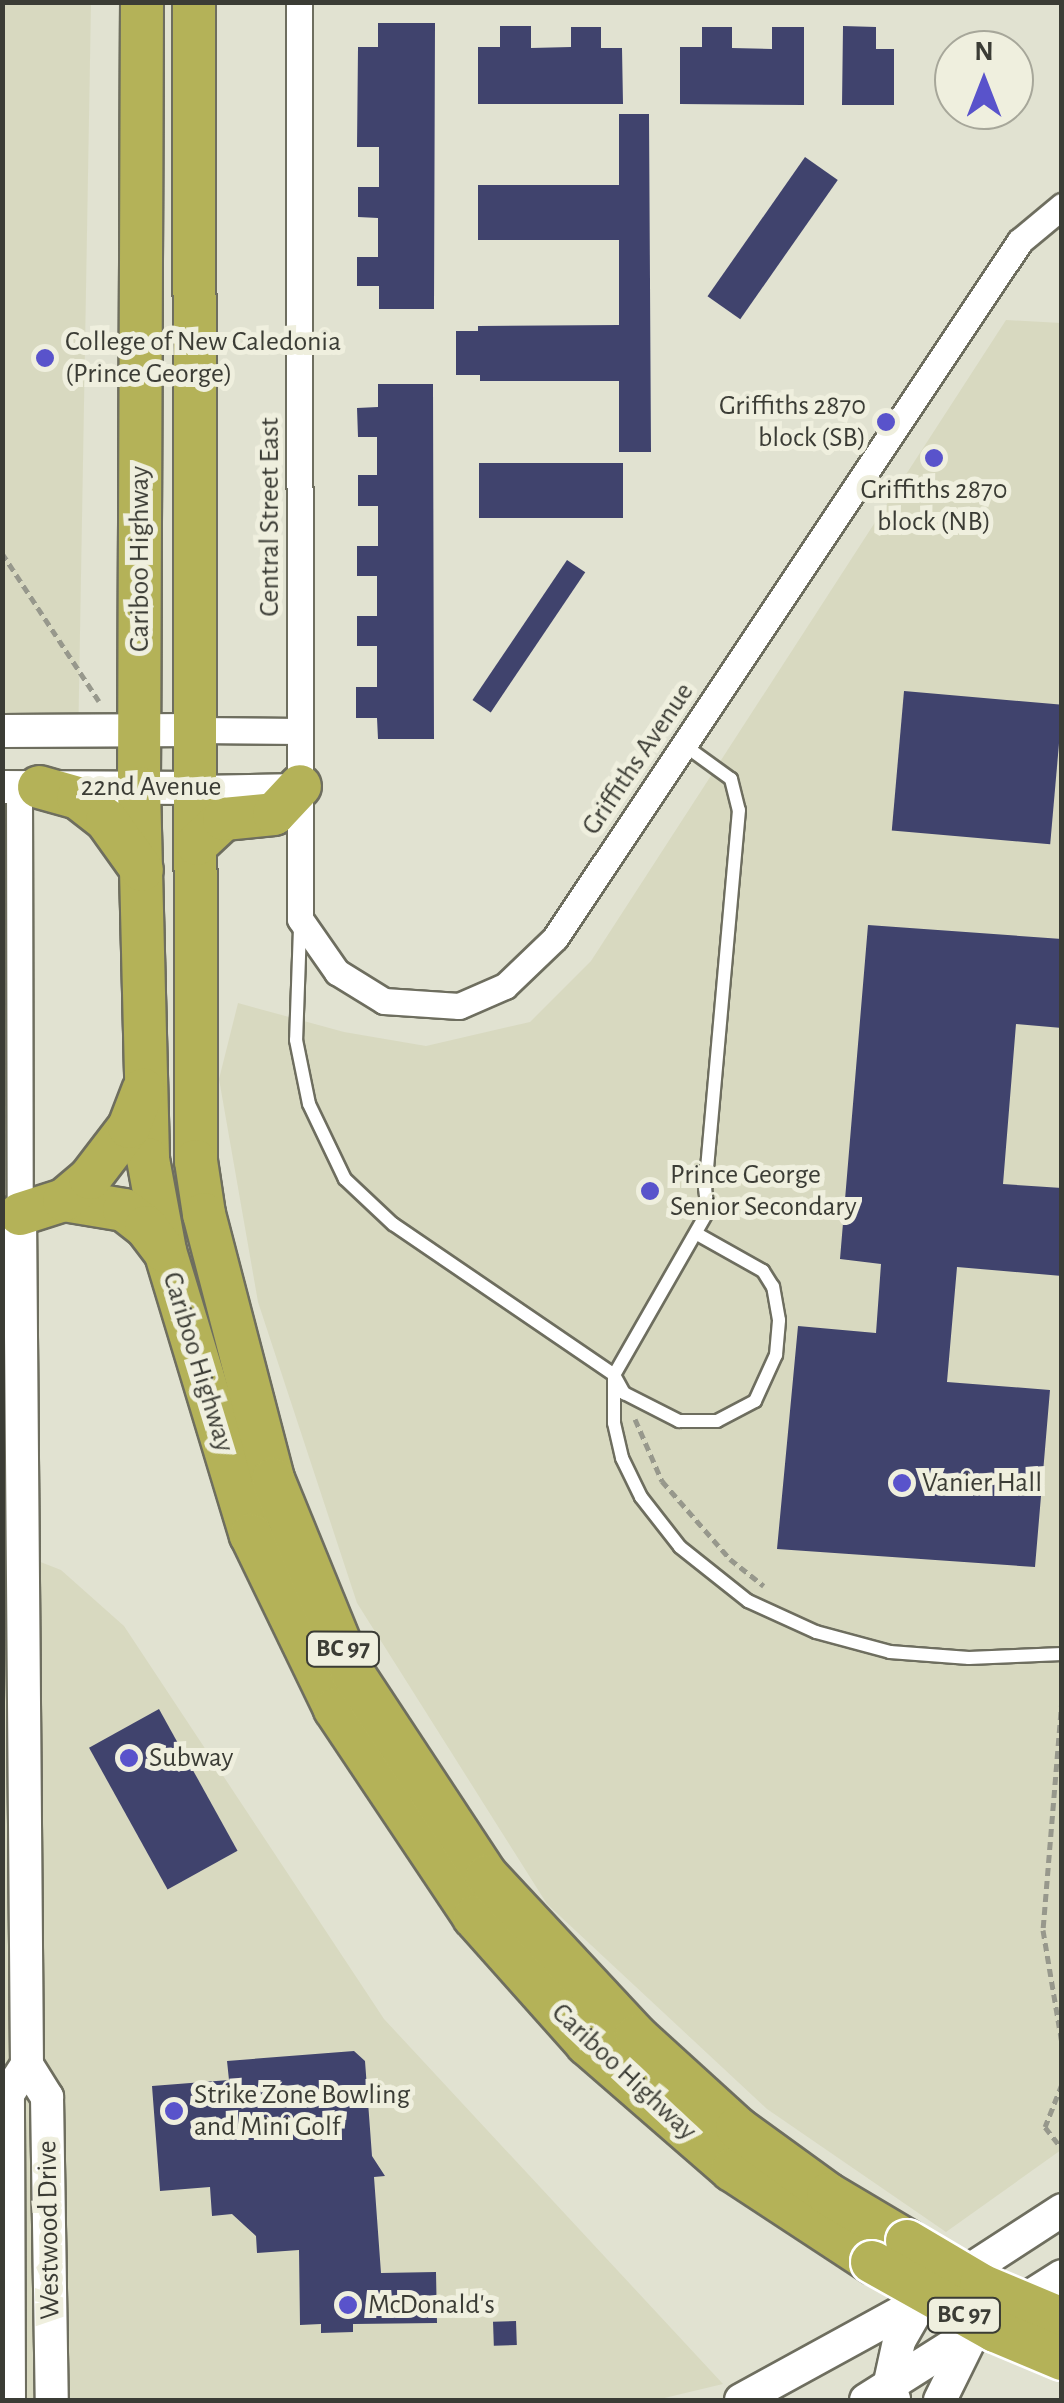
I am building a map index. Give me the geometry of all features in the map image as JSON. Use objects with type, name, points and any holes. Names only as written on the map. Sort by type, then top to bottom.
[{"type":"highway","name":"Cariboo Highway","points":[[142,2],[139,788],[148,1159],[165,1252],[251,1534],[336,1709],[474,1917],[601,2057],[732,2170],[889,2252],[1062,2319]]},
{"type":"highway","name":"Cariboo Highway","points":[[194,2],[198,730],[194,1109],[204,1214],[273,1479],[351,1670],[487,1876],[636,2036],[737,2128],[828,2194],[889,2252],[995,2332],[1062,2359]]},
{"type":"highway","points":[[197,844],[224,819],[274,814],[300,786]]},
{"type":"highway","points":[[20,788],[78,798],[107,822],[142,870]]},
{"type":"highway","points":[[20,1214],[64,1200],[109,1158],[128,1127],[146,1081]]},
{"type":"highway","points":[[64,1200],[124,1210],[146,1227],[165,1252]]},
{"type":"street","name":"Central Street East","points":[[299,2],[300,731]]},
{"type":"street","name":"Griffiths Avenue","points":[[300,919],[337,972],[384,1001],[459,1006],[505,986],[554,938],[1020,241],[1062,206]]},
{"type":"street","name":"22nd Avenue","points":[[2,732],[300,731]]},
{"type":"street","points":[[300,731],[300,919]]},
{"type":"street","name":"22nd Avenue","points":[[20,788],[300,786]]},
{"type":"street","name":"Westwood Drive","points":[[9,2400],[8,2094],[23,2061],[19,1782],[20,788]]},
{"type":"street","name":"Westwood Drive","points":[[23,2061],[47,2097],[52,2400]]},
{"type":"street","points":[[741,2400],[922,2301],[1062,2210]]},
{"type":"street","points":[[884,2396],[973,2332],[1062,2276]]},
{"type":"street","points":[[884,2396],[898,2341],[922,2301]]},
{"type":"street","points":[[940,2400],[973,2332]]},
{"type":"lane","points":[[684,745],[731,779],[739,810],[705,1188],[708,1211],[614,1375],[614,1423],[622,1458],[641,1496],[680,1547],[748,1601],[816,1632],[890,1652],[969,1658],[1062,1654]]},
{"type":"lane","points":[[300,919],[296,1040],[309,1104],[345,1179],[393,1224],[614,1375],[624,1393],[679,1422],[717,1421],[755,1401],[776,1355],[779,1320],[773,1286],[749,1260],[697,1234]]},
{"type":"path","points":[[2,553],[98,700],[140,730]]},
{"type":"path","points":[[624,1393],[662,1481],[730,1558],[772,1592]]},
{"type":"path","points":[[1062,1699],[1043,1930],[1062,2043]]},
{"type":"path","points":[[1062,2084],[1045,2127],[1062,2150]]},
{"type":"shaded area","name":"College of New Caledonia (Prince George)","points":[[3,2],[91,4],[79,714],[2,713]]},
{"type":"shaded area","name":"Prince George Senior Secondary","points":[[1006,320],[1061,323],[1061,2150],[946,2232],[767,2109],[547,1904],[357,1603],[258,1302],[219,1079],[238,1003],[344,1032],[426,1046],[530,1022],[591,961]]},
{"type":"shaded area","points":[[2,1547],[61,1570],[124,1626],[384,2019],[723,2384],[656,2400],[3,2400]]},
{"type":"building","points":[[378,23],[435,23],[434,309],[379,309],[379,286],[357,286],[357,257],[378,257],[378,218],[358,217],[358,187],[379,187],[379,147],[357,147],[358,47],[378,47]]},
{"type":"building","points":[[500,26],[531,26],[531,48],[571,47],[571,27],[601,27],[601,48],[622,48],[623,104],[478,104],[478,47],[500,47]]},
{"type":"building","points":[[843,26],[876,27],[876,49],[894,49],[894,105],[842,105]]},
{"type":"building","points":[[702,27],[732,27],[732,48],[772,49],[772,27],[804,27],[804,105],[680,104],[680,47],[702,47]]},
{"type":"building","points":[[619,114],[649,114],[651,452],[619,452],[619,381],[480,381],[480,375],[456,375],[456,331],[478,331],[478,326],[619,325],[619,240],[478,240],[478,185],[619,185]]},
{"type":"building","points":[[805,157],[838,180],[740,319],[707,296]]},
{"type":"building","points":[[378,384],[433,384],[434,739],[378,739],[377,718],[356,718],[356,687],[377,687],[377,646],[357,646],[357,616],[377,616],[377,576],[357,576],[357,546],[378,546],[378,506],[358,506],[358,475],[377,475],[377,437],[358,437],[357,408],[378,407]]},
{"type":"building","points":[[479,463],[623,463],[623,518],[479,518]]},
{"type":"building","points":[[567,560],[585,572],[491,712],[472,700]]},
{"type":"building","points":[[904,691],[1062,705],[1050,844],[892,830]]},
{"type":"building","name":"Prince George Senior Secondary","points":[[868,925],[1062,939],[1062,1028],[1016,1024],[1003,1184],[1062,1188],[1062,1276],[957,1267],[947,1382],[1050,1390],[1035,1567],[777,1549],[798,1326],[876,1333],[881,1264],[840,1259]]},
{"type":"building","points":[[159,1709],[238,1851],[168,1889],[89,1748]]},
{"type":"building","points":[[354,2051],[365,2061],[372,2156],[385,2176],[374,2177],[381,2273],[436,2272],[437,2323],[353,2324],[353,2332],[321,2333],[321,2324],[300,2325],[299,2250],[257,2253],[256,2236],[232,2214],[212,2216],[210,2187],[160,2191],[152,2086],[229,2080],[227,2061]]},
{"type":"building","points":[[516,2321],[517,2345],[494,2346],[493,2322]]},
{"type":"place","name":"College of New Caledonia (Prince George)","points":[[45,358]]},
{"type":"place","name":"Griffiths 2870 block (SB)","points":[[886,422]]},
{"type":"place","name":"Griffiths 2870 block (NB)","points":[[934,458]]},
{"type":"place","name":"Prince George Senior Secondary","points":[[650,1191]]},
{"type":"place","name":"Vanier Hall","points":[[902,1483]]},
{"type":"place","name":"Subway","points":[[129,1758]]},
{"type":"place","name":"Strike Zone Bowling and Mini Golf","points":[[174,2111]]},
{"type":"place","name":"McDonald's","points":[[348,2305]]}]
